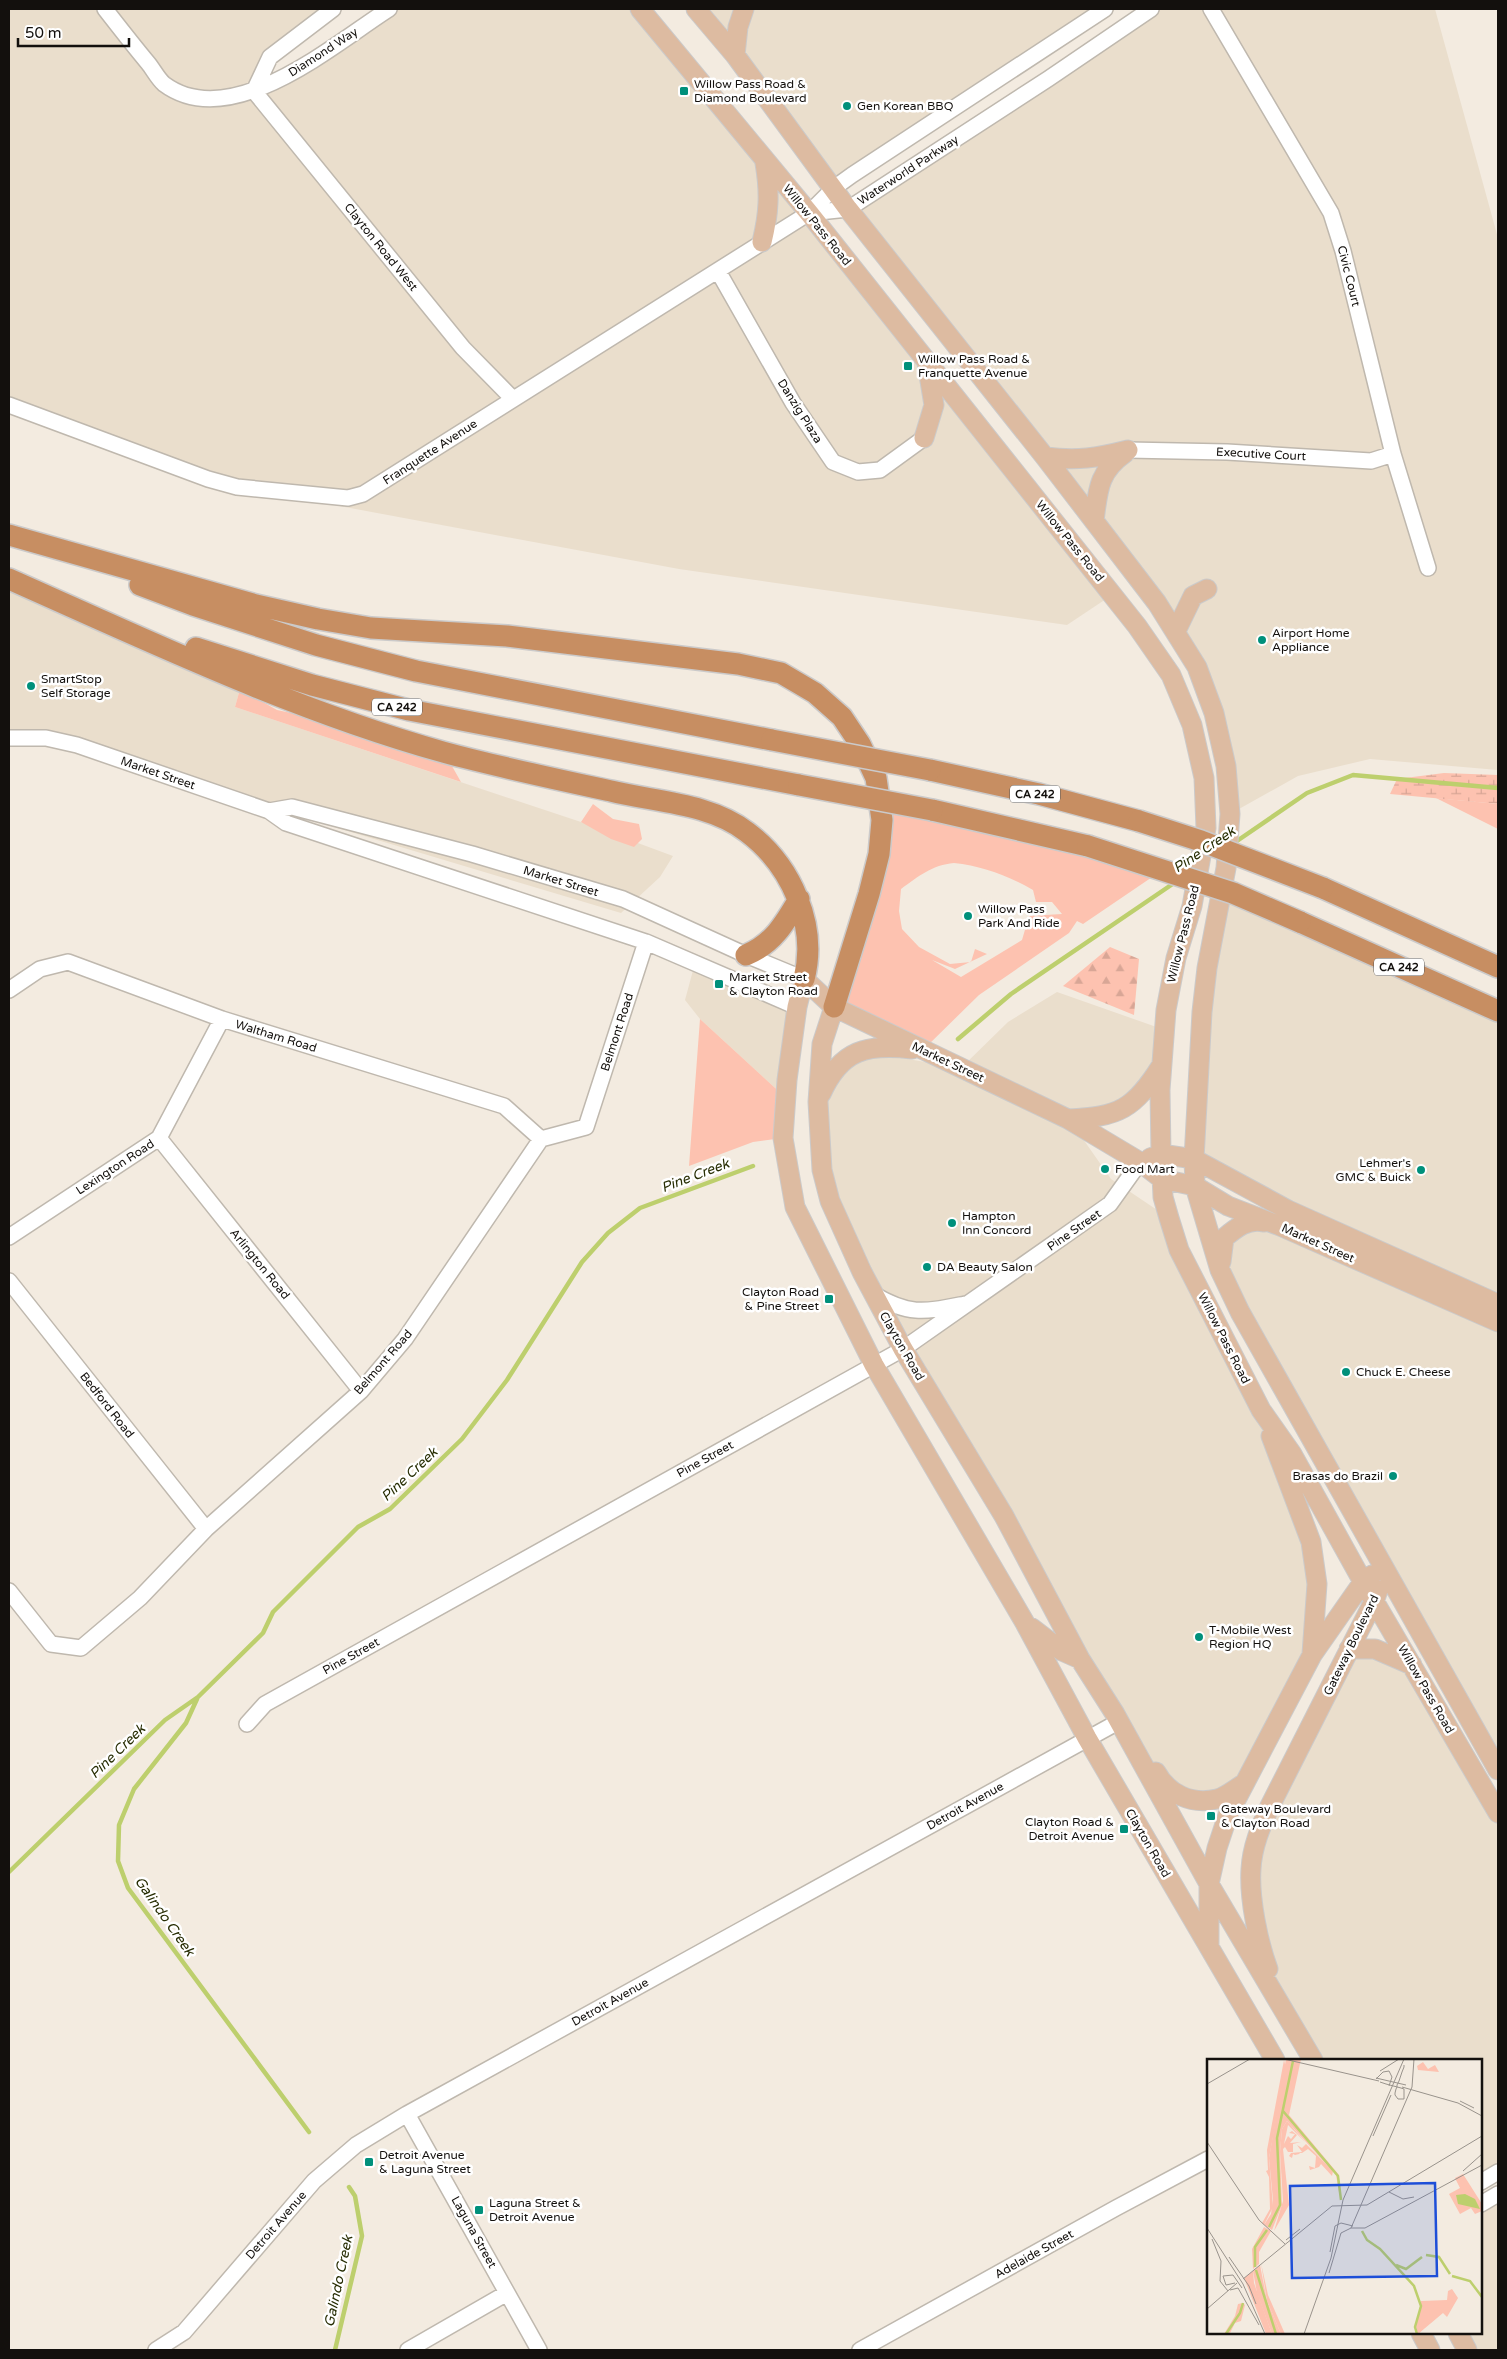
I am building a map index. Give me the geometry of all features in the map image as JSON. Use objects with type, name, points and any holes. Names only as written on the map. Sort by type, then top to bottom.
[{"type":"highway","name":"CA 242","points":[[9,535],[193,605],[316,645],[416,671],[930,770],[1039,794],[1139,821],[1201,841],[1323,888],[1498,967]]},
{"type":"highway","points":[[9,535],[256,605],[318,619],[371,628],[507,636],[738,664],[781,674],[815,693],[842,717],[860,744],[876,778],[882,820],[879,854],[870,894],[834,1007]]},
{"type":"highway","name":"CA 242","points":[[9,578],[187,646],[312,685],[409,710],[932,810],[1088,846],[1233,893],[1498,1011]]},
{"type":"highway","points":[[9,578],[280,698],[376,731],[444,752],[611,792],[696,809],[729,820],[748,832],[773,856],[787,875],[799,899],[807,936],[807,967],[804,979]]},
{"type":"highway","points":[[746,955],[772,939],[783,927],[799,899]]},
{"type":"main road","name":"Willow Pass Road","points":[[640,9],[809,213],[1137,626],[1171,675],[1192,725],[1204,778],[1206,828],[1192,906],[1176,958],[1166,1010],[1160,1090],[1163,1197],[1179,1250],[1261,1410],[1292,1454],[1363,1582],[1496,1806]]},
{"type":"main road","name":"Willow Pass Road","points":[[696,9],[735,55],[848,209],[1094,521],[1176,631],[1197,667],[1214,713],[1226,766],[1230,814],[1227,859],[1209,959],[1202,1012],[1194,1159],[1195,1186],[1220,1270],[1240,1312],[1498,1770]]},
{"type":"main road","points":[[735,55],[738,27],[744,9]]},
{"type":"main road","points":[[762,242],[770,191],[765,161]]},
{"type":"main road","points":[[924,438],[934,405],[927,362]]},
{"type":"main road","points":[[1045,457],[1074,461],[1094,459],[1128,450]]},
{"type":"main road","points":[[1094,521],[1098,485],[1111,463],[1128,450]]},
{"type":"main road","points":[[1176,631],[1193,596],[1207,589]]},
{"type":"main road","name":"Market Street","points":[[804,979],[834,1007],[1068,1119],[1140,1162],[1162,1179],[1195,1186],[1228,1206],[1280,1226],[1498,1321]]},
{"type":"main road","name":"Clayton Road","points":[[804,979],[787,1080],[782,1138],[795,1207],[874,1365],[1025,1623],[1087,1738],[1274,2059]]},
{"type":"main road","name":"Market Street","points":[[798,1007],[834,1007]]},
{"type":"main road","name":"Clayton Road","points":[[834,1007],[822,1044],[818,1102],[822,1170],[828,1193],[873,1294],[903,1349],[1004,1516],[1080,1659],[1312,2059]]},
{"type":"main road","points":[[818,1102],[828,1079],[854,1052],[889,1046],[923,1050]]},
{"type":"main road","points":[[1068,1119],[1095,1118],[1121,1112],[1148,1086],[1163,1063]]},
{"type":"main road","name":"Market Street","points":[[1140,1162],[1161,1154],[1194,1159],[1288,1210],[1498,1304]]},
{"type":"main road","points":[[1220,1270],[1224,1238],[1237,1227],[1255,1220],[1280,1226]]},
{"type":"main road","points":[[1371,1266],[1395,1267],[1427,1281],[1439,1277],[1447,1292],[1488,1311],[1498,1321]]},
{"type":"main road","points":[[1261,1410],[1311,1542],[1317,1584],[1312,1655]]},
{"type":"main road","name":"Gateway Boulevard","points":[[1209,1948],[1209,1884],[1217,1848],[1228,1815],[1312,1655],[1363,1582],[1383,1567]]},
{"type":"main road","name":"Gateway Boulevard","points":[[1285,2014],[1262,1952],[1255,1922],[1251,1870],[1257,1836],[1270,1806],[1375,1600],[1383,1567]]},
{"type":"main road","name":"Clayton Road","points":[[1025,1623],[1062,1651],[1080,1659]]},
{"type":"main road","points":[[1350,1649],[1383,1651],[1412,1665]]},
{"type":"main road","points":[[1116,1718],[1138,1741],[1161,1781],[1180,1797],[1200,1801],[1218,1799],[1246,1782]]},
{"type":"main road","points":[[1422,2334],[1430,2350]]},
{"type":"main road","points":[[1459,2334],[1467,2350]]},
{"type":"street","name":"Diamond Way","points":[[105,9],[164,83],[184,94],[206,100],[254,90],[290,75],[389,9]]},
{"type":"street","name":"Diamond Way","points":[[254,90],[270,57],[333,9]]},
{"type":"street","name":"Waterworld Parkway","points":[[809,213],[834,188],[921,128],[1105,9]]},
{"type":"street","name":"Waterworld Parkway","points":[[809,213],[848,209],[1048,79],[1150,9]]},
{"type":"street","name":"Civic Court","points":[[1211,9],[1331,214],[1343,251],[1393,454],[1428,568]]},
{"type":"street","name":"Clayton Road West","points":[[254,90],[463,348],[513,399]]},
{"type":"street","name":"Franquette Avenue","points":[[9,405],[208,479],[237,487],[348,498],[363,494],[809,213]]},
{"type":"street","name":"Danzig Plaza","points":[[718,270],[793,403],[833,462],[858,472],[880,470],[924,438]]},
{"type":"street","name":"Executive Court","points":[[1128,450],[1227,452],[1371,461],[1393,454]]},
{"type":"street","name":"Market Street","points":[[9,738],[46,738],[76,745],[269,810],[286,823],[646,942],[798,1007]]},
{"type":"street","name":"Market Street","points":[[269,810],[292,807],[472,854],[623,899],[804,979]]},
{"type":"street","name":"Belmont Road","points":[[9,1591],[51,1644],[81,1648],[140,1598],[206,1529],[361,1391],[406,1339],[541,1139],[586,1127],[646,942]]},
{"type":"street","name":"Waltham Road","points":[[9,990],[40,969],[68,962],[222,1019],[504,1106],[541,1139]]},
{"type":"street","name":"Lexington Road","points":[[9,1237],[159,1138],[222,1019]]},
{"type":"street","name":"Arlington Road","points":[[159,1138],[361,1391]]},
{"type":"street","name":"Pine Street","points":[[247,1724],[265,1704],[903,1349],[1110,1204],[1140,1162]]},
{"type":"street","name":"Bedford Road","points":[[9,1281],[206,1529]]},
{"type":"street","points":[[873,1294],[894,1306],[918,1312],[971,1302]]},
{"type":"street","name":"Detroit Avenue","points":[[156,2350],[184,2332],[314,2181],[356,2146],[407,2114],[1087,1738],[1116,1718]]},
{"type":"street","name":"Laguna Street","points":[[407,2114],[539,2350]]},
{"type":"street","name":"Adelaide Street","points":[[860,2350],[1207,2160]]},
{"type":"street","points":[[1482,2181],[1498,2172]]},
{"type":"street","points":[[1482,2203],[1498,2194]]},
{"type":"street","points":[[408,2350],[507,2293]]},
{"type":"shaded area","points":[[9,9],[333,9],[270,57],[254,90],[389,9],[640,9],[1112,595],[1067,625],[679,569],[237,487],[9,405]]},
{"type":"shaded area","points":[[696,9],[1105,9],[834,188]]},
{"type":"shaded area","points":[[1151,9],[1435,9],[1498,238],[1498,770],[1370,759],[1298,776],[1230,814],[1197,667],[848,209]]},
{"type":"shaded area","points":[[9,579],[240,689],[235,707],[581,822],[673,856],[660,877],[621,913],[174,779],[77,745],[9,735]]},
{"type":"shaded area","points":[[1222,890],[1498,1011],[1498,1304],[1194,1159]]},
{"type":"shaded area","points":[[695,963],[797,1007],[785,1097],[700,1019],[685,1000]]},
{"type":"shaded area","points":[[1057,992],[1165,1030],[1163,1063],[1122,1103],[1069,1119],[1111,1179],[1169,1218],[1261,1410],[1311,1542],[1312,1655],[1246,1783],[1218,1799],[1161,1781],[903,1349],[822,1170],[829,1065],[878,1054],[961,1068],[1008,1022]]},
{"type":"shaded area","points":[[1255,1220],[1498,1322],[1498,1770],[1220,1270],[1224,1238]]},
{"type":"shaded area","points":[[1349,1649],[1412,1665],[1498,1813],[1498,2172],[1482,2181],[1482,2059],[1313,2059],[1262,1952],[1251,1870]]},
{"type":"shaded area","points":[[1498,2194],[1498,2350],[1467,2350],[1459,2334],[1482,2334],[1482,2203]]},
{"type":"green space","points":[[240,689],[277,710],[376,731],[444,752],[461,782],[235,707]]},
{"type":"green space","points":[[1444,773],[1498,775],[1498,804],[1390,794],[1397,779]]},
{"type":"green space","points":[[1436,798],[1498,804],[1498,829]]},
{"type":"green space","points":[[879,800],[1164,869],[1083,924],[1077,921],[1069,933],[979,995],[923,1050],[834,1007],[844,980]],"holes":[[[954,863],[1005,876],[1033,890],[1036,902],[1052,902],[1062,914],[1029,916],[1022,940],[961,977],[932,960],[955,969],[970,962],[950,964],[919,947],[902,929],[899,911],[901,889],[926,872],[939,866]]]},
{"type":"green space","points":[[593,804],[613,819],[639,824],[642,839],[634,847],[611,839],[581,822]]},
{"type":"green space","points":[[1110,947],[1139,959],[1134,1015],[1063,986]]},
{"type":"green space","points":[[975,949],[987,954],[971,961]]},
{"type":"green space","points":[[700,1019],[785,1097],[783,1138],[753,1142],[689,1166]]},
{"type":"waterway","name":"Pine Creek","points":[[1234,843],[1307,793],[1353,775],[1498,788]]},
{"type":"waterway","name":"Pine Creek","points":[[958,1039],[1011,994],[1177,881]]},
{"type":"waterway","name":"Pine Creek","points":[[9,1872],[165,1720],[198,1697],[263,1633],[273,1612],[358,1527],[390,1509],[462,1439],[507,1380],[582,1262],[608,1233],[640,1208],[753,1166]]},
{"type":"waterway","name":"Galindo Creek","points":[[197,1699],[186,1723],[134,1789],[119,1825],[118,1861],[128,1888],[309,2132]]},
{"type":"waterway","name":"Galindo Creek","points":[[335,2350],[362,2236],[355,2196],[349,2187]]},
{"type":"place","name":"Willow Pass Road & Diamond Boulevard","points":[[684,91]]},
{"type":"place","name":"Gen Korean BBQ","points":[[847,106]]},
{"type":"place","name":"Willow Pass Road & Franquette Avenue","points":[[908,366]]},
{"type":"place","name":"Airport Home Appliance","points":[[1262,640]]},
{"type":"place","name":"SmartStop Self Storage","points":[[31,686]]},
{"type":"place","name":"Willow Pass Park And Ride","points":[[968,916]]},
{"type":"place","name":"Market Street & Clayton Road","points":[[719,984]]},
{"type":"place","name":"Food Mart","points":[[1105,1169]]},
{"type":"place","name":"Lehmer's GMC & Buick","points":[[1421,1170]]},
{"type":"place","name":"Hampton Inn Concord","points":[[952,1223]]},
{"type":"place","name":"DA Beauty Salon","points":[[927,1267]]},
{"type":"place","name":"Clayton Road & Pine Street","points":[[829,1299]]},
{"type":"place","name":"Chuck E. Cheese","points":[[1346,1372]]},
{"type":"place","name":"Brasas do Brazil","points":[[1393,1476]]},
{"type":"place","name":"T-Mobile West Region HQ","points":[[1199,1637]]},
{"type":"place","name":"Gateway Boulevard & Clayton Road","points":[[1211,1816]]},
{"type":"place","name":"Clayton Road & Detroit Avenue","points":[[1124,1829]]},
{"type":"place","name":"Detroit Avenue & Laguna Street","points":[[369,2162]]},
{"type":"place","name":"Laguna Street & Detroit Avenue","points":[[479,2210]]}]
